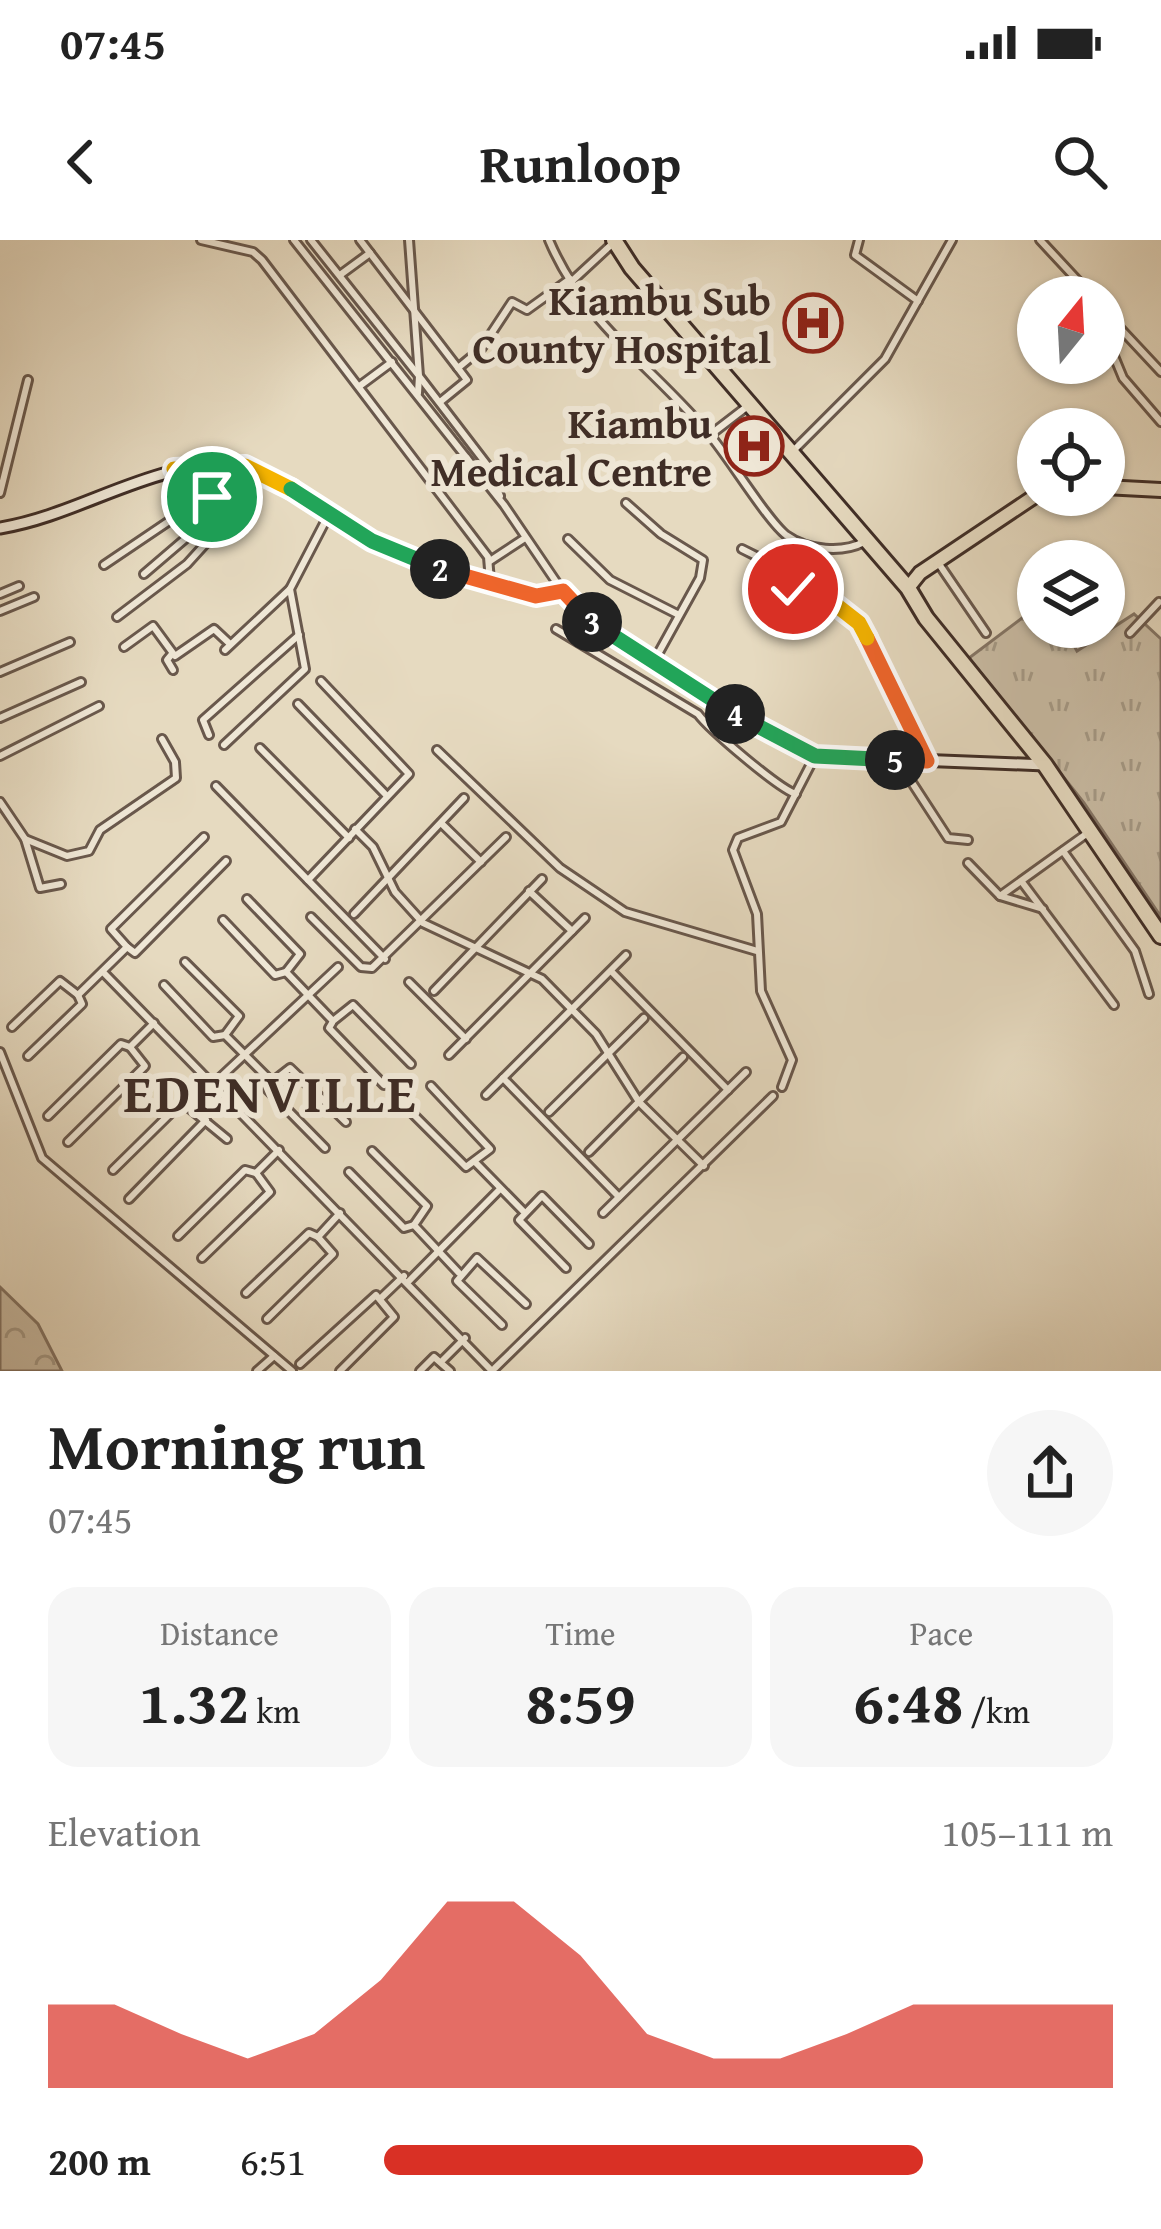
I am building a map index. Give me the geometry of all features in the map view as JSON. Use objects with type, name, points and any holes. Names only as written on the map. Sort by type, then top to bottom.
[{"type":"highway","points":[[614,241],[908,588],[926,618],[1045,765],[1161,936]]},
{"type":"main road","points":[[0,529],[174,469],[245,466],[399,554],[536,596],[563,591],[584,616],[652,665],[815,756],[1045,765]]},
{"type":"main road","points":[[1125,488],[1161,490]]},
{"type":"main road","points":[[908,588],[938,561],[1017,508]]},
{"type":"street","points":[[201,240],[253,252],[490,561],[489,585]]},
{"type":"street","points":[[253,252],[258,240]]},
{"type":"street","points":[[360,240],[467,380],[440,403]]},
{"type":"street","points":[[409,240],[418,397]]},
{"type":"street","points":[[549,240],[571,280],[624,352],[710,435],[788,537],[843,553],[865,542]]},
{"type":"street","points":[[860,240],[855,255],[918,301]]},
{"type":"street","points":[[790,453],[885,359],[952,240]]},
{"type":"street","points":[[1040,240],[1076,276]]},
{"type":"street","points":[[458,368],[482,349],[514,301],[527,310],[571,280],[614,241]]},
{"type":"street","points":[[303,242],[340,274],[440,403],[488,466],[504,505]]},
{"type":"street","points":[[303,242],[504,505],[563,591]]},
{"type":"street","points":[[340,274],[370,253]]},
{"type":"street","points":[[1125,333],[1161,372]]},
{"type":"street","points":[[360,386],[392,362]]},
{"type":"street","points":[[0,493],[28,380]]},
{"type":"street","points":[[1125,380],[1161,422]]},
{"type":"street","points":[[710,435],[749,405]]},
{"type":"street","points":[[439,424],[449,416]]},
{"type":"street","points":[[117,617],[187,564],[226,521],[220,509],[174,469]]},
{"type":"street","points":[[104,565],[184,511],[178,497],[193,484]]},
{"type":"street","points":[[626,503],[661,534],[703,560],[700,578],[652,665]]},
{"type":"street","points":[[144,574],[220,509]]},
{"type":"street","points":[[173,670],[167,660],[172,654],[214,629],[228,647],[290,589],[329,514]]},
{"type":"street","points":[[490,561],[525,538]]},
{"type":"street","points":[[568,539],[610,580],[679,615]]},
{"type":"street","points":[[742,549],[804,580],[865,631],[927,761]]},
{"type":"street","points":[[938,561],[986,633]]},
{"type":"street","points":[[785,606],[804,580]]},
{"type":"street","points":[[0,594],[19,586]]},
{"type":"street","points":[[224,745],[305,669],[290,589]]},
{"type":"street","points":[[0,611],[34,597]]},
{"type":"street","points":[[1130,633],[1160,602]]},
{"type":"street","points":[[124,647],[153,626],[172,654]]},
{"type":"street","points":[[556,628],[698,714],[714,735],[750,756],[774,786],[797,794]]},
{"type":"street","points":[[209,735],[203,720],[299,635]]},
{"type":"street","points":[[0,672],[70,642]]},
{"type":"street","points":[[308,880],[410,774],[321,681]]},
{"type":"street","points":[[0,718],[81,682]]},
{"type":"street","points":[[298,704],[387,796]]},
{"type":"street","points":[[0,756],[99,706]]},
{"type":"street","points":[[25,839],[68,856],[89,850],[100,830],[176,778],[175,762],[162,739]]},
{"type":"street","points":[[260,748],[349,838]]},
{"type":"street","points":[[437,750],[560,868],[625,912],[757,951]]},
{"type":"street","points":[[782,1087],[792,1060],[761,991],[757,914],[733,850],[738,838],[776,827],[815,756]]},
{"type":"street","points":[[898,760],[948,838],[968,839]]},
{"type":"street","points":[[216,786],[386,958]]},
{"type":"street","points":[[354,914],[464,798]]},
{"type":"street","points":[[0,802],[25,839],[40,888],[61,884]]},
{"type":"street","points":[[441,823],[482,862]]},
{"type":"street","points":[[355,829],[424,923],[532,973],[572,1011],[639,1102],[702,1167]]},
{"type":"street","points":[[1000,896],[1092,830]]},
{"type":"street","points":[[204,837],[110,929],[127,947],[135,953],[226,860]]},
{"type":"street","points":[[311,917],[361,967],[372,968],[424,923],[506,837]]},
{"type":"street","points":[[1063,851],[1135,951],[1149,994]]},
{"type":"street","points":[[968,863],[1000,896],[1046,910]]},
{"type":"street","points":[[434,992],[542,879]]},
{"type":"street","points":[[1022,882],[1114,1005]]},
{"type":"street","points":[[529,891],[572,931]]},
{"type":"street","points":[[224,920],[274,975],[286,972],[300,954],[247,899]]},
{"type":"street","points":[[449,1055],[585,918]]},
{"type":"street","points":[[78,995],[127,947]]},
{"type":"street","points":[[486,1095],[626,956]]},
{"type":"street","points":[[185,962],[239,1016],[225,1035]]},
{"type":"street","points":[[191,1105],[338,967]]},
{"type":"street","points":[[611,971],[728,1090]]},
{"type":"street","points":[[286,972],[333,1022]]},
{"type":"street","points":[[103,973],[493,1370],[773,1096]]},
{"type":"street","points":[[12,1028],[60,981],[78,995],[82,1004],[28,1056]]},
{"type":"street","points":[[409,982],[466,1039]]},
{"type":"street","points":[[164,985],[213,1036],[225,1035],[272,1082]]},
{"type":"street","points":[[384,1085],[328,1028],[353,1005],[411,1064]]},
{"type":"street","points":[[549,1112],[644,1018]]},
{"type":"street","points":[[130,1047],[154,1023]]},
{"type":"street","points":[[48,1116],[121,1044],[130,1047],[146,1066],[68,1142]]},
{"type":"street","points":[[0,1052],[42,1158],[292,1371]]},
{"type":"street","points":[[589,1152],[682,1057]]},
{"type":"street","points":[[325,1148],[268,1090],[272,1082],[290,1068],[346,1122]]},
{"type":"street","points":[[602,1213],[746,1072]]},
{"type":"street","points":[[503,1078],[619,1197]]},
{"type":"street","points":[[408,1109],[466,1167],[491,1146],[431,1085]]},
{"type":"street","points":[[113,1170],[180,1103],[191,1105],[227,1138]]},
{"type":"street","points":[[130,1199],[206,1120]]},
{"type":"street","points":[[256,1173],[279,1150]]},
{"type":"street","points":[[349,1172],[404,1228],[414,1225],[428,1206],[372,1151]]},
{"type":"street","points":[[475,1162],[523,1211]]},
{"type":"street","points":[[178,1236],[245,1170],[256,1173],[270,1192],[202,1258]]},
{"type":"street","points":[[380,1299],[439,1251],[500,1190]]},
{"type":"street","points":[[566,1268],[519,1220],[523,1211],[542,1196],[589,1244]]},
{"type":"street","points":[[318,1237],[340,1213]]},
{"type":"street","points":[[414,1225],[459,1274]]},
{"type":"street","points":[[246,1293],[309,1232],[333,1254],[267,1319]]},
{"type":"street","points":[[502,1325],[458,1282],[459,1274],[480,1257],[526,1304]]},
{"type":"street","points":[[300,1364],[372,1294],[394,1317],[340,1371]]},
{"type":"street","points":[[443,1360],[465,1338]]},
{"type":"street","points":[[257,1371],[274,1356]]},
{"type":"street","points":[[420,1371],[432,1357],[443,1360],[450,1371]]},
{"type":"green space","points":[[1134,614],[1161,639],[1161,917],[1084,803],[969,658],[1017,622],[1017,648],[1125,648],[1125,620]]},
{"type":"green space","points":[[0,1287],[38,1324],[62,1371],[0,1371]]},
{"type":"place","name":"Kiambu Sub County Hospital","points":[[813,323]]},
{"type":"place","name":"Kiambu Medical Centre","points":[[754,446]]},
{"type":"district","name":"EDENVILLE","points":[[271,1092]]},
{"type":"route","points":[[212,497],[174,469],[192,464],[245,466],[399,554],[528,595],[563,591],[584,616],[652,665],[757,728],[815,756],[927,761],[859,623],[804,580],[793,589]]}]
